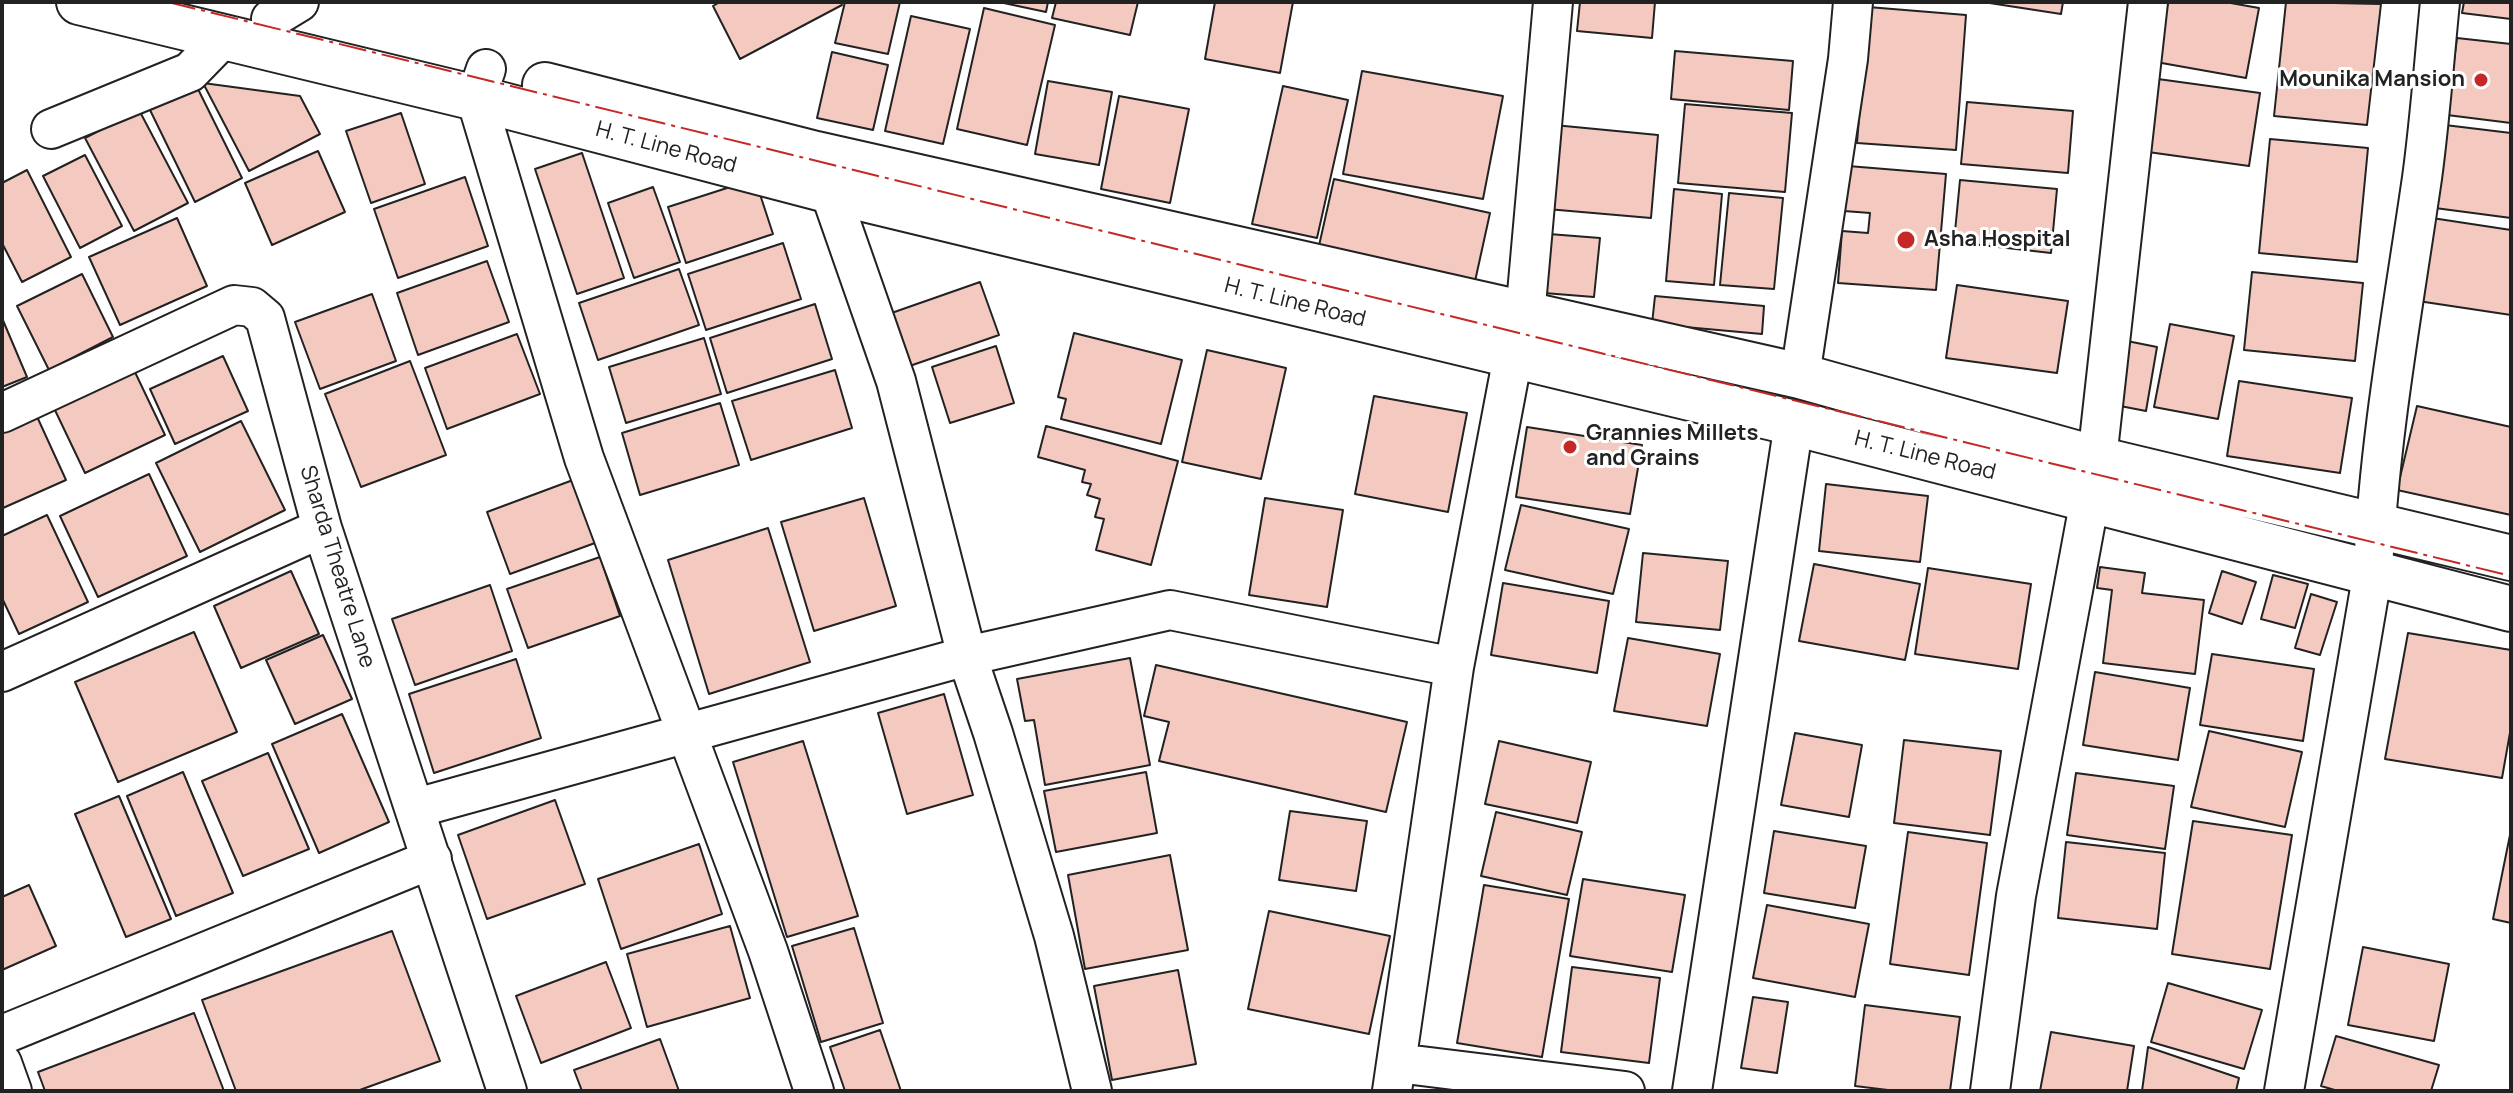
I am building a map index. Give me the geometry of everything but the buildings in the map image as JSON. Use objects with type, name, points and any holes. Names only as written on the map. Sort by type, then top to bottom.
[{"type":"street","name":"H. T. Line Road","points":[[79,2],[212,20],[481,84],[824,173],[1519,336],[1794,423],[2094,479],[2375,526],[2511,558]]},
{"type":"street","points":[[1553,2],[1519,336],[1454,667],[1394,1077],[1625,1091]]},
{"type":"street","points":[[1800,376],[1848,59],[1853,2]]},
{"type":"street","points":[[1990,1091],[2016,896],[2094,479],[2148,2]]},
{"type":"street","points":[[2284,1091],[2373,571],[2375,526],[2400,315],[2422,176],[2440,2]]},
{"type":"street","name":"H. T. Line Road","points":[[212,20],[285,10],[481,84]]},
{"type":"street","points":[[51,129],[190,72],[212,20]]},
{"type":"street","points":[[481,84],[584,458],[768,951],[814,1091]]},
{"type":"street","points":[[824,173],[896,381],[967,656],[1049,922],[1092,1091]]},
{"type":"street","name":"Sharda Theatre Lane","points":[[2,413],[234,305],[252,307],[265,318],[322,528],[507,1091]]},
{"type":"street","name":"H. T. Line Road","points":[[1519,336],[1800,376],[2094,479],[2373,571],[2511,609]]},
{"type":"street","points":[[1692,1091],[1794,423]]},
{"type":"street","points":[[2,672],[322,528]]},
{"type":"street","points":[[416,808],[967,656],[1170,610],[1454,667]]},
{"type":"street","points":[[2,1035],[432,859]]},
{"type":"street","points":[[2,1063],[12,1091]]},
{"type":"power","points":[[168,2],[2511,576]]},
{"type":"place","name":"Mounika Mansion","points":[[2481,80]]},
{"type":"place","name":"Asha Hospital","points":[[1906,240]]},
{"type":"place","name":"Grannies Millets and Grains","points":[[1570,447]]}]
